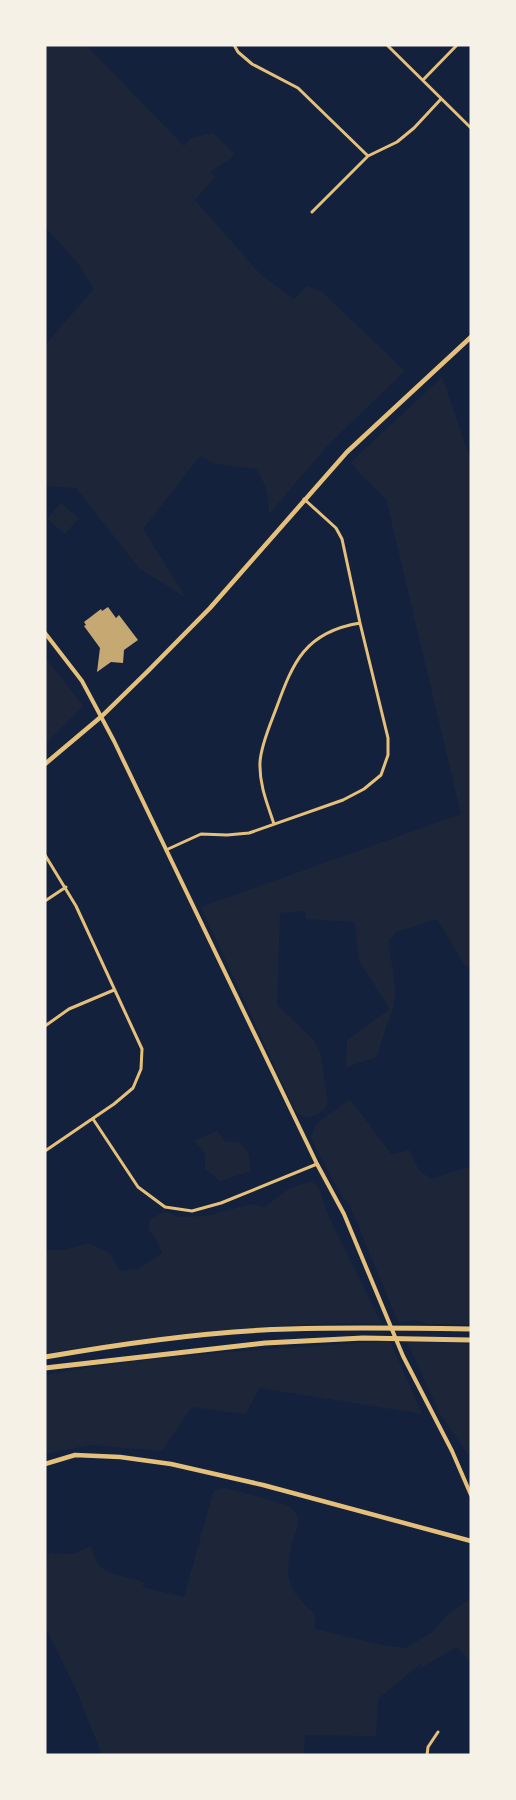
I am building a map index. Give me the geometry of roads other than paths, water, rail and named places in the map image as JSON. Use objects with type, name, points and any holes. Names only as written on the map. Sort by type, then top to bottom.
[{"type":"highway","points":[[45,1357],[97,1348],[237,1331],[352,1327],[471,1329]]},
{"type":"highway","points":[[45,1368],[265,1343],[363,1338],[471,1340]]},
{"type":"main road","points":[[45,764],[102,716],[210,608],[347,452],[471,338]]},
{"type":"main road","points":[[45,1464],[75,1455],[120,1457],[171,1464],[263,1485],[471,1541]]},
{"type":"street","points":[[234,45],[238,52],[252,64],[298,88],[368,156]]},
{"type":"street","points":[[387,45],[471,128]]},
{"type":"street","points":[[423,80],[457,45]]},
{"type":"street","points":[[312,212],[368,156],[397,142],[414,128],[441,99]]},
{"type":"street","points":[[166,850],[201,834],[249,833],[343,800],[364,789],[381,775],[388,755],[388,738],[342,539],[336,528],[304,500]]},
{"type":"street","points":[[274,824],[261,788],[260,760],[290,670],[304,650],[317,639],[346,625],[360,623]]},
{"type":"street","points":[[45,633],[82,681],[102,716],[317,1164],[344,1214],[403,1356],[452,1451],[471,1495]]},
{"type":"street","points":[[45,855],[81,915],[142,1049],[141,1069],[133,1088],[45,1151]]},
{"type":"street","points":[[45,901],[66,887]]},
{"type":"street","points":[[45,1026],[69,1009],[114,990]]},
{"type":"street","points":[[92,1118],[138,1187],[165,1207],[192,1211],[202,1209],[317,1164]]},
{"type":"street","points":[[427,1755],[428,1747],[438,1732]]}]
